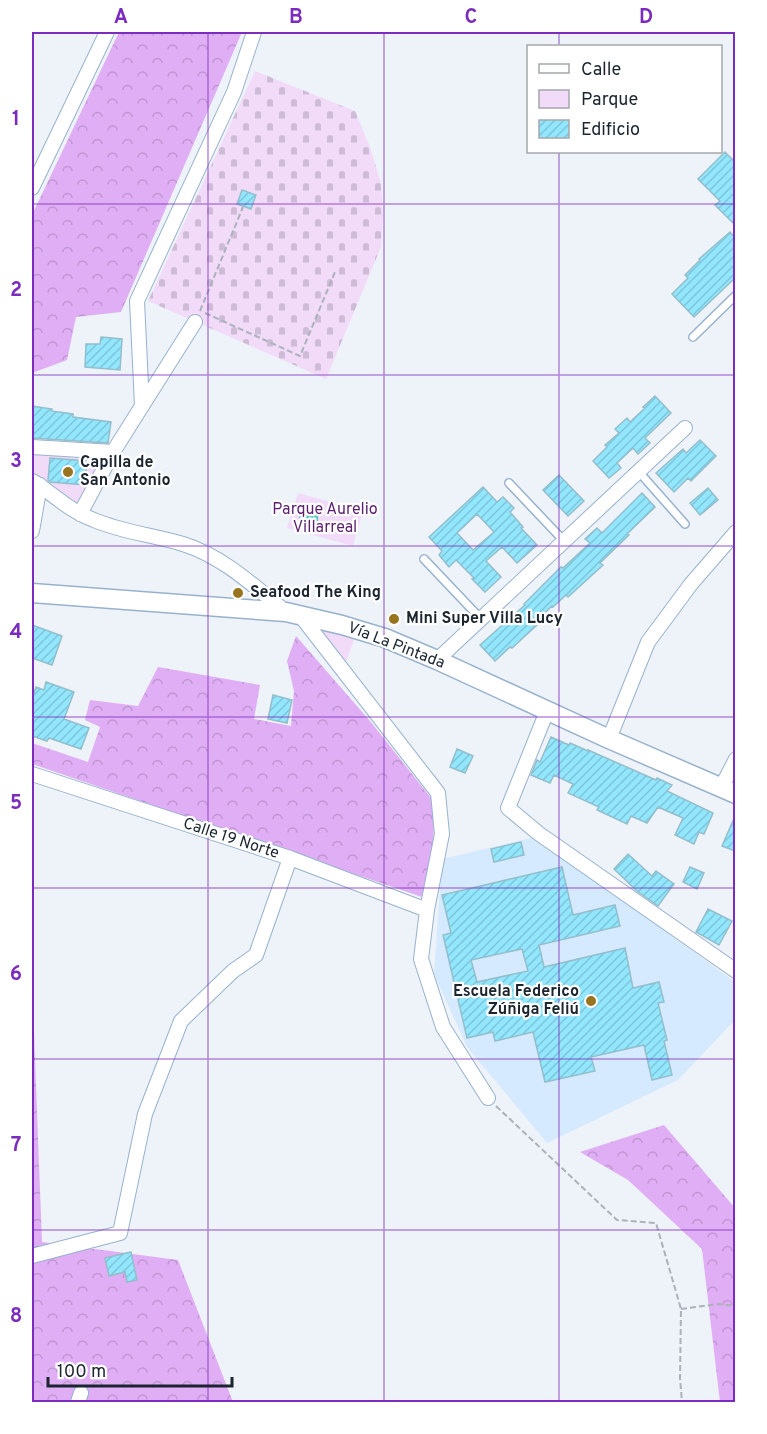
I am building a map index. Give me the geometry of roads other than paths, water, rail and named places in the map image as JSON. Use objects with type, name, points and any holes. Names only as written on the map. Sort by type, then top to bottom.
[{"type":"main road","name":"Vía La Pintada","points":[[32,593],[293,613],[342,625],[385,638],[437,660],[728,791]]},
{"type":"street","points":[[32,188],[107,32]]},
{"type":"street","points":[[142,406],[136,301],[234,92],[254,32]]},
{"type":"street","points":[[80,514],[113,452],[198,316]]},
{"type":"street","points":[[437,660],[685,428]]},
{"type":"street","points":[[32,447],[113,452]]},
{"type":"street","points":[[34,481],[80,514],[109,526],[184,544],[208,554],[293,613],[438,793],[442,834],[427,910],[421,959],[443,1027],[488,1098]]},
{"type":"street","points":[[32,531],[34,481]]},
{"type":"street","points":[[609,739],[648,642],[691,584],[735,532]]},
{"type":"street","points":[[547,711],[508,808],[538,833],[735,971]]},
{"type":"street","points":[[728,791],[735,759]]},
{"type":"street","name":"Calle 19 Norte","points":[[32,774],[290,858],[427,910]]},
{"type":"street","points":[[32,1256],[120,1233],[145,1114],[181,1021],[233,971],[256,955],[290,858]]},
{"type":"lane","points":[[693,337],[735,295]]},
{"type":"lane","points":[[639,472],[685,524]]},
{"type":"lane","points":[[509,483],[564,541]]},
{"type":"lane","points":[[423,559],[481,619]]},
{"type":"water","points":[[302,510],[318,514],[318,521],[314,527],[306,527],[301,523],[299,517]]},
{"type":"place","name":"Capilla de San Antonio","points":[[68,472]]},
{"type":"place","name":"Seafood The King","points":[[238,593]]},
{"type":"place","name":"Mini Super Villa Lucy","points":[[394,619]]},
{"type":"place","name":"Escuela Federico Zúñiga Feliú","points":[[591,1001]]},
{"type":"park label","name":"Parque Aurelio Villarreal","points":[[325,519]]}]
